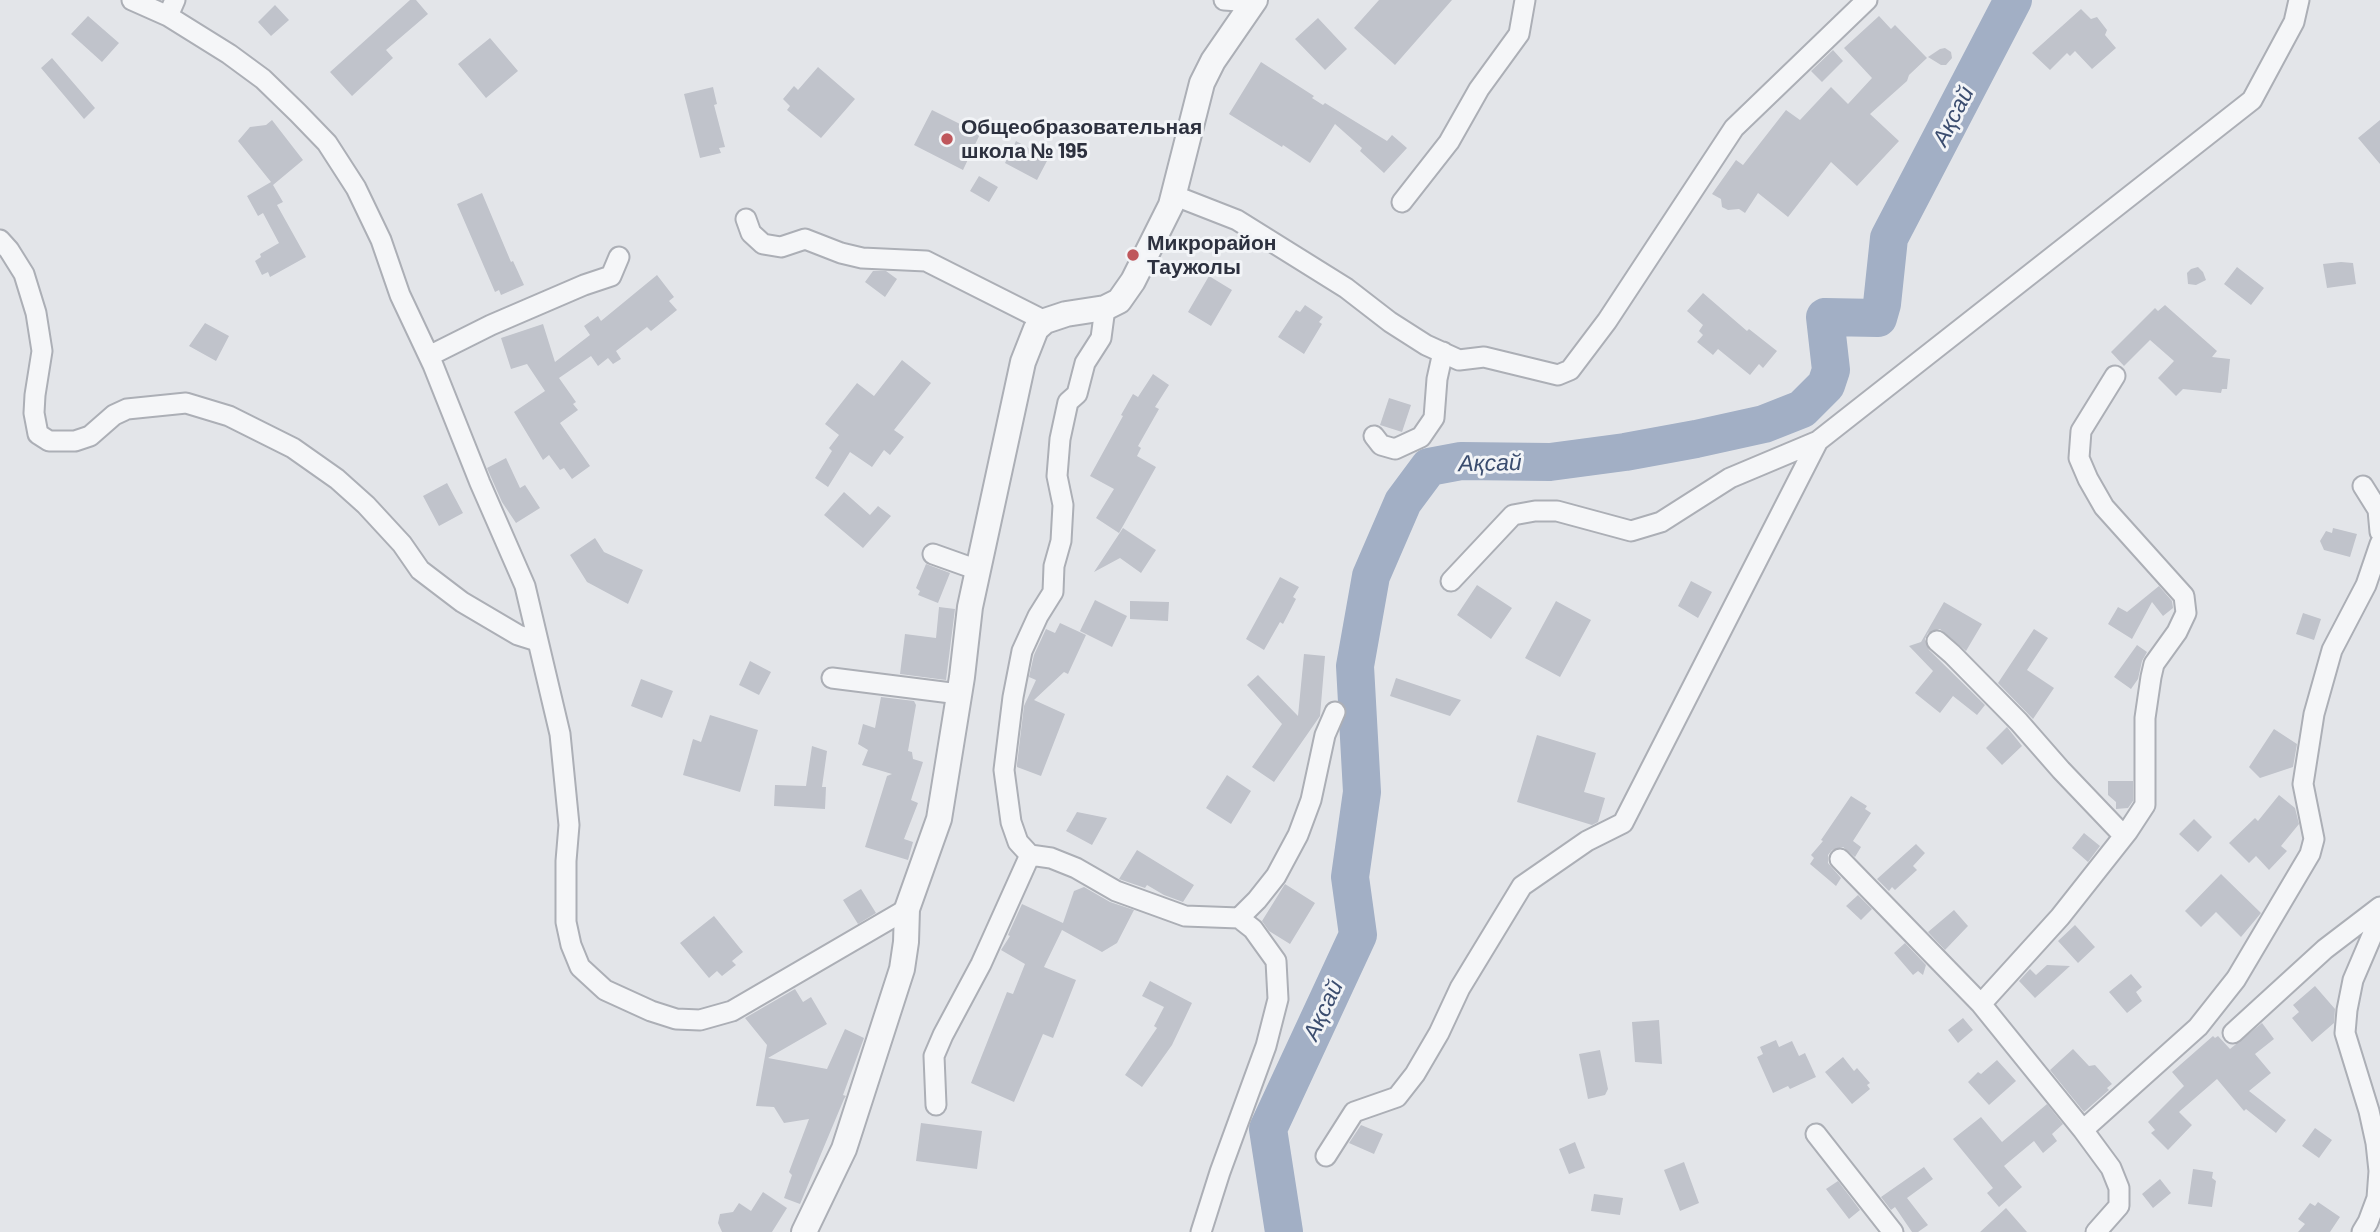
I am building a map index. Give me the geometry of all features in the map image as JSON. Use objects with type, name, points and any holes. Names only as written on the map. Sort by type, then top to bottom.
[{"type":"street","points":[[132,0],[171,8],[263,79],[327,143],[369,201],[400,295],[429,356],[480,484],[526,586],[560,734],[569,825],[566,922],[580,967],[605,990],[650,1011],[676,1019],[700,1020],[732,1011],[907,909]]},
{"type":"street","points":[[1224,0],[1255,1]]},
{"type":"street","points":[[1402,202],[1448,142],[1479,89],[1519,34],[1524,0]]},
{"type":"street","points":[[1173,195],[1237,220],[1346,288],[1390,322],[1426,345],[1460,360],[1483,356],[1558,375],[1570,370],[1633,283],[1734,128],[1867,0]]},
{"type":"street","points":[[1451,581],[1513,515],[1557,511],[1631,531],[1661,522],[1730,478],[1818,441],[2252,100],[2294,22],[2300,0]]},
{"type":"street","points":[[804,1232],[844,1149],[892,1003],[906,942],[907,909],[939,819],[970,607],[1023,362],[1036,329],[1045,321],[1066,314],[1105,308],[1119,301],[1133,281],[1161,226],[1173,195],[1202,83],[1213,61],[1255,1]]},
{"type":"street","points":[[746,219],[751,233],[763,244],[782,247],[805,239],[862,258],[926,261],[1045,321]]},
{"type":"street","points":[[0,240],[24,274],[36,313],[41,351],[35,395],[38,434],[49,441],[75,441],[90,436],[114,415],[127,410],[186,403],[229,416],[265,432],[337,479],[366,505],[402,544],[420,570],[462,603],[518,635],[537,641]]},
{"type":"street","points":[[429,356],[491,325],[611,276],[619,257]]},
{"type":"street","points":[[1105,308],[1101,338],[1085,363],[1077,394],[1068,402],[1060,439],[1057,476],[1063,505],[1053,593],[1038,615],[1022,651],[1004,770],[1011,822],[1018,842],[1030,855],[1051,858],[1076,868],[1116,891],[1185,916],[1238,918],[1253,929],[1276,961],[1278,999],[1266,1046],[1201,1232]]},
{"type":"street","points":[[1374,436],[1381,444],[1395,449],[1421,437],[1434,418],[1437,379],[1443,352]]},
{"type":"street","points":[[1981,1004],[2060,917],[2145,805],[2145,718],[2154,664],[2177,632],[2186,613],[2184,596],[2104,507],[2079,458],[2081,431],[2115,376]]},
{"type":"street","points":[[1326,1156],[1354,1112],[1397,1097],[1415,1074],[1460,988],[1522,886],[1587,841],[1623,822],[1818,441]]},
{"type":"street","points":[[2363,486],[2378,510],[2380,532]]},
{"type":"street","points":[[2083,1130],[2198,1027],[2236,979],[2310,854],[2314,839],[2302,784],[2314,714],[2332,650],[2366,585],[2380,544]]},
{"type":"street","points":[[933,554],[978,570]]},
{"type":"street","points":[[1937,641],[2019,722],[2124,836]]},
{"type":"street","points":[[832,678],[959,694]]},
{"type":"street","points":[[1238,918],[1276,876],[1298,835],[1311,800],[1325,735],[1335,712]]},
{"type":"street","points":[[936,1105],[934,1056],[981,964],[1030,855]]},
{"type":"street","points":[[1840,859],[1981,1004],[2111,1168],[2120,1198],[2119,1206],[2096,1232]]},
{"type":"street","points":[[2233,1033],[2325,949],[2380,907]]},
{"type":"street","points":[[2370,1225],[2377,1198],[2379,1171],[2376,1143],[2345,1034],[2353,980],[2380,917]]},
{"type":"street","points":[[1816,1133],[1893,1232]]},
{"type":"building","points":[[410,0],[416,0],[428,14],[386,50],[393,58],[352,96],[330,72]]},
{"type":"building","points":[[1379,0],[1452,0],[1395,65],[1354,28]]},
{"type":"building","points":[[275,5],[289,20],[271,36],[258,22]]},
{"type":"building","points":[[2081,9],[2091,19],[2097,17],[2107,30],[2105,35],[2116,48],[2092,69],[2075,51],[2070,56],[2067,53],[2050,70],[2032,53]]},
{"type":"building","points":[[88,16],[119,43],[102,62],[71,34]]},
{"type":"building","points":[[1879,16],[1891,29],[1895,25],[1927,58],[1909,75],[1907,81],[1870,114],[1899,141],[1857,186],[1831,162],[1788,217],[1758,193],[1745,213],[1739,209],[1728,210],[1722,207],[1721,199],[1712,194],[1736,160],[1743,165],[1786,110],[1800,120],[1831,87],[1848,104],[1872,78],[1844,48]]},
{"type":"building","points":[[1318,18],[1347,49],[1325,70],[1295,39]]},
{"type":"building","points":[[490,38],[518,71],[486,98],[458,64]]},
{"type":"building","points":[[1945,48],[1951,52],[1952,58],[1946,65],[1928,57],[1940,49]]},
{"type":"building","points":[[1833,50],[1843,61],[1822,82],[1811,71]]},
{"type":"building","points":[[52,58],[95,108],[84,119],[41,68]]},
{"type":"building","points":[[1261,62],[1314,96],[1312,98],[1323,105],[1325,103],[1387,141],[1392,135],[1407,148],[1384,173],[1360,151],[1362,148],[1335,124],[1310,163],[1283,145],[1282,147],[1229,114]]},
{"type":"building","points":[[818,67],[855,99],[821,138],[787,110],[790,106],[783,99],[794,86],[798,90]]},
{"type":"building","points":[[713,87],[717,104],[714,105],[725,147],[719,148],[721,153],[700,158],[684,94]]},
{"type":"building","name":"Общеобразовательная школа № 195","points":[[932,110],[980,134],[963,170],[914,145]]},
{"type":"building","points":[[272,120],[303,160],[273,185],[283,202],[277,205],[306,257],[270,277],[268,272],[262,275],[255,261],[261,257],[260,254],[279,243],[263,213],[258,216],[247,196],[271,182],[238,141],[250,127],[266,125]]},
{"type":"building","points":[[2380,120],[2380,164],[2358,138]]},
{"type":"building","points":[[1016,141],[1048,159],[1037,180],[1005,163]]},
{"type":"building","points":[[979,176],[998,187],[989,202],[970,191]]},
{"type":"building","points":[[482,193],[511,262],[513,261],[524,285],[501,295],[499,290],[495,292],[457,204]]},
{"type":"building","points":[[2353,263],[2356,284],[2327,288],[2323,264]]},
{"type":"building","points":[[2198,267],[2206,280],[2196,285],[2188,284],[2187,273]]},
{"type":"building","points":[[2237,267],[2264,288],[2251,305],[2224,284]]},
{"type":"building","points":[[873,271],[886,271],[897,279],[885,297],[865,282]]},
{"type":"building","points":[[657,275],[674,297],[669,301],[677,310],[651,331],[647,327],[616,351],[621,359],[613,364],[608,358],[598,366],[591,356],[559,378],[576,402],[573,404],[578,410],[560,423],[590,466],[572,479],[564,468],[560,470],[549,455],[543,460],[514,412],[545,391],[527,364],[511,369],[501,338],[543,324],[555,362],[590,335],[584,326],[598,316],[601,321]]},
{"type":"building","points":[[1209,276],[1232,290],[1211,326],[1188,312]]},
{"type":"building","points":[[1703,293],[1747,331],[1749,329],[1777,351],[1763,368],[1759,364],[1750,375],[1718,349],[1713,355],[1697,342],[1703,335],[1699,331],[1703,325],[1687,311]]},
{"type":"building","points":[[1305,305],[1323,317],[1319,322],[1322,324],[1304,354],[1278,337],[1296,310],[1300,312]]},
{"type":"building","points":[[2165,305],[2217,351],[2212,357],[2230,359],[2227,389],[2222,389],[2221,393],[2183,389],[2176,396],[2158,378],[2174,361],[2150,340],[2124,366],[2111,352],[2155,308],[2158,311]]},
{"type":"building","points":[[205,323],[229,336],[216,361],[189,346]]},
{"type":"building","points":[[902,360],[931,383],[894,430],[904,437],[890,455],[884,450],[872,467],[850,452],[828,487],[815,478],[832,451],[829,448],[839,435],[825,424],[857,383],[874,396]]},
{"type":"building","points":[[1153,374],[1169,385],[1155,407],[1159,409],[1138,446],[1141,448],[1137,456],[1156,467],[1119,533],[1096,518],[1114,489],[1090,476],[1133,394],[1138,397]]},
{"type":"building","points":[[1389,398],[1411,405],[1402,432],[1380,425]]},
{"type":"building","points":[[506,458],[520,488],[525,485],[540,508],[516,523],[502,502],[487,468]]},
{"type":"building","points":[[447,483],[463,513],[439,526],[423,496]]},
{"type":"building","points":[[844,492],[870,515],[878,506],[891,516],[863,548],[824,515]]},
{"type":"building","points":[[1123,528],[1156,550],[1141,573],[1120,558],[1094,572]]},
{"type":"building","points":[[2333,528],[2357,534],[2350,557],[2324,550],[2320,541],[2326,531],[2332,533]]},
{"type":"building","points":[[595,538],[604,552],[643,570],[628,604],[587,582],[570,555]]},
{"type":"building","points":[[926,564],[950,573],[938,603],[918,595],[920,591],[916,588]]},
{"type":"building","points":[[1280,577],[1299,587],[1283,624],[1280,622],[1264,650],[1246,639]]},
{"type":"building","points":[[1691,581],[1712,592],[1698,618],[1678,606]]},
{"type":"building","points":[[1477,585],[1512,608],[1491,639],[1457,615]]},
{"type":"building","points":[[2159,586],[2172,601],[2173,608],[2163,616],[2152,602],[2132,639],[2108,624],[2118,607],[2127,612]]},
{"type":"building","points":[[1095,600],[1127,616],[1112,647],[1080,631]]},
{"type":"building","points":[[1130,601],[1169,602],[1168,621],[1130,619]]},
{"type":"building","points":[[1556,601],[1591,620],[1560,677],[1525,658]]},
{"type":"building","points":[[1944,602],[1982,624],[1966,651],[1940,629],[1928,633],[1925,639],[1929,650],[1985,705],[1977,715],[1953,696],[1940,713],[1915,693],[1933,671],[1909,646],[1921,642]]},
{"type":"building","points":[[939,607],[955,609],[946,680],[900,674],[905,634],[936,638]]},
{"type":"building","points":[[2303,613],[2321,619],[2314,640],[2296,634]]},
{"type":"building","points":[[1060,623],[1086,635],[1068,674],[1064,672],[1034,700],[1065,714],[1041,776],[1017,767],[1024,706],[1036,680],[1029,677],[1034,655],[1046,629],[1055,633]]},
{"type":"building","points":[[2034,629],[2048,638],[2027,670],[2054,688],[2033,719],[1998,683]]},
{"type":"building","points":[[2137,645],[2147,652],[2138,679],[2131,689],[2114,677]]},
{"type":"building","points":[[1304,654],[1325,656],[1320,716],[1274,782],[1252,767],[1282,724],[1247,685],[1258,675],[1298,716]]},
{"type":"building","points":[[750,661],[771,672],[759,695],[739,685]]},
{"type":"building","points":[[1396,678],[1461,700],[1450,716],[1390,696]]},
{"type":"building","points":[[641,679],[673,691],[662,718],[631,706]]},
{"type":"building","points":[[881,697],[914,701],[916,705],[908,751],[912,752],[913,759],[923,762],[911,800],[918,803],[904,839],[913,842],[908,860],[865,847],[887,776],[892,774],[862,765],[868,750],[858,744],[863,724],[875,728]]},
{"type":"building","points":[[710,715],[758,730],[740,792],[683,775],[693,739],[701,742]]},
{"type":"building","points":[[2007,727],[2022,746],[2002,765],[1986,748]]},
{"type":"building","points":[[2274,729],[2297,744],[2293,767],[2260,778],[2249,767]]},
{"type":"building","points":[[1537,735],[1596,753],[1584,792],[1605,798],[1598,822],[1592,825],[1517,802]]},
{"type":"building","points":[[812,746],[827,751],[822,787],[826,787],[825,809],[774,806],[775,785],[806,786]]},
{"type":"building","points":[[1227,775],[1251,791],[1231,824],[1206,808]]},
{"type":"building","points":[[2108,781],[2133,781],[2133,801],[2128,808],[2116,809],[2116,802],[2108,795]]},
{"type":"building","points":[[2279,795],[2295,808],[2299,824],[2281,846],[2287,851],[2269,870],[2256,856],[2249,863],[2229,843],[2255,818],[2258,821]]},
{"type":"building","points":[[1851,796],[1867,806],[1865,809],[1871,813],[1853,841],[1861,847],[1855,857],[1843,847],[1832,850],[1828,855],[1828,863],[1841,878],[1836,886],[1810,864],[1814,858],[1811,855]]},
{"type":"building","points":[[1077,812],[1107,818],[1092,845],[1066,831]]},
{"type":"building","points":[[2194,819],[2212,837],[2198,852],[2179,834]]},
{"type":"building","points":[[2084,833],[2100,846],[2088,862],[2072,848]]},
{"type":"building","points":[[1916,844],[1925,853],[1913,866],[1917,870],[1895,890],[1892,887],[1889,891],[1877,879]]},
{"type":"building","points":[[1137,850],[1194,885],[1183,902],[1147,885],[1145,888],[1119,879]]},
{"type":"building","points":[[2221,874],[2261,913],[2241,937],[2216,912],[2201,927],[2185,911]]},
{"type":"building","points":[[1285,884],[1315,903],[1290,944],[1269,931],[1262,921]]},
{"type":"building","points":[[1084,887],[1110,902],[1134,910],[1117,943],[1102,952],[1062,930],[1044,967],[1076,980],[1053,1038],[1043,1034],[1014,1102],[971,1083],[1007,992],[1013,994],[1025,964],[1001,950],[1010,936],[1008,935],[1022,904],[1063,923],[1074,891]]},
{"type":"building","points":[[861,889],[876,913],[858,924],[843,900]]},
{"type":"building","points":[[1858,895],[1872,909],[1861,920],[1846,906]]},
{"type":"building","points":[[1954,910],[1968,926],[1945,950],[1928,932]]},
{"type":"building","points":[[714,916],[743,952],[732,961],[736,965],[722,976],[717,971],[709,978],[680,943]]},
{"type":"building","points":[[2075,925],[2095,947],[2078,963],[2058,941]]},
{"type":"building","points":[[1905,943],[1926,965],[1923,975],[1918,971],[1913,975],[1894,953]]},
{"type":"building","points":[[2047,965],[2070,966],[2035,998],[2019,981],[2030,969],[2036,975]]},
{"type":"building","points":[[2131,974],[2142,987],[2136,992],[2142,1001],[2127,1013],[2109,992]]},
{"type":"building","points":[[1150,981],[1192,1003],[1172,1045],[1142,1087],[1125,1075],[1157,1028],[1154,1026],[1164,1007],[1142,996]]},
{"type":"building","points":[[2315,986],[2335,1009],[2334,1023],[2312,1042],[2292,1018],[2299,1012],[2293,1005]]},
{"type":"building","points":[[795,989],[803,1002],[811,997],[827,1024],[768,1058],[827,1069],[845,1029],[864,1038],[843,1095],[846,1096],[800,1204],[784,1198],[792,1175],[789,1172],[809,1119],[784,1123],[774,1107],[756,1106],[767,1045],[745,1018]]},
{"type":"building","points":[[1963,1018],[1973,1030],[1958,1043],[1948,1030]]},
{"type":"building","points":[[1659,1020],[1662,1064],[1635,1062],[1632,1022]]},
{"type":"building","points":[[2262,1023],[2274,1039],[2255,1054],[2271,1073],[2249,1091],[2286,1120],[2276,1133],[2246,1109],[2244,1111],[2217,1079],[2179,1112],[2192,1125],[2168,1150],[2151,1133],[2155,1130],[2148,1122],[2184,1086],[2172,1072],[2213,1036],[2218,1036],[2230,1049]]},
{"type":"building","points":[[1776,1040],[1779,1047],[1792,1041],[1799,1056],[1805,1053],[1816,1077],[1790,1089],[1788,1086],[1773,1093],[1757,1057],[1763,1054],[1760,1047]]},
{"type":"building","points":[[2073,1049],[2089,1066],[2095,1065],[2112,1084],[2107,1088],[2109,1090],[2084,1112],[2050,1070]]},
{"type":"building","points":[[1600,1050],[1608,1089],[1605,1095],[1588,1099],[1579,1054]]},
{"type":"building","points":[[1843,1057],[1854,1071],[1857,1068],[1870,1083],[1867,1085],[1870,1089],[1852,1104],[1825,1072]]},
{"type":"building","points":[[1997,1060],[2016,1081],[1989,1105],[1968,1082]]},
{"type":"building","points":[[2047,1104],[2063,1124],[2052,1134],[2057,1141],[2043,1153],[2034,1141],[2004,1166],[2022,1187],[1999,1207],[1987,1193],[1993,1188],[1953,1139],[1981,1117],[2002,1142]]},
{"type":"building","points":[[921,1123],[982,1131],[977,1169],[916,1161]]},
{"type":"building","points":[[1361,1125],[1383,1134],[1374,1154],[1349,1143]]},
{"type":"building","points":[[2315,1128],[2332,1140],[2319,1158],[2302,1146]]},
{"type":"building","points":[[1575,1142],[1585,1168],[1569,1174],[1559,1149]]},
{"type":"building","points":[[1684,1162],[1699,1203],[1680,1211],[1664,1170]]},
{"type":"building","points":[[1924,1167],[1933,1179],[1907,1198],[1928,1225],[1918,1232],[1912,1232],[1895,1207],[1891,1210],[1881,1197]]},
{"type":"building","points":[[2193,1169],[2213,1172],[2212,1178],[2216,1181],[2212,1207],[2188,1204]]},
{"type":"building","points":[[2160,1179],[2171,1193],[2153,1208],[2142,1194]]},
{"type":"building","points":[[1838,1181],[1860,1210],[1849,1219],[1826,1189]]},
{"type":"building","points":[[763,1192],[787,1208],[772,1232],[722,1232],[718,1223],[720,1214],[733,1212],[739,1203],[751,1211]]},
{"type":"building","points":[[1594,1194],[1623,1198],[1620,1215],[1591,1211]]},
{"type":"building","points":[[2318,1202],[2340,1217],[2330,1232],[2298,1232],[2305,1224],[2298,1219],[2310,1203],[2315,1206]]},
{"type":"building","points":[[2006,1208],[2027,1232],[1980,1232]]},
{"type":"waterway","name":"Ақсай","points":[[1284,1232],[1268,1129],[1358,935],[1350,877],[1362,792],[1355,666],[1371,576],[1403,502],[1429,467],[1461,461],[1550,462],[1625,452],[1764,424],[1802,409],[1826,385],[1831,370],[1825,317],[1878,318],[1889,238],[2013,0]]},
{"type":"place","name":"Общеобразовательная школа № 195","points":[[947,139]]},
{"type":"place","name":"Микрорайон Таужолы","points":[[1133,255]]}]
